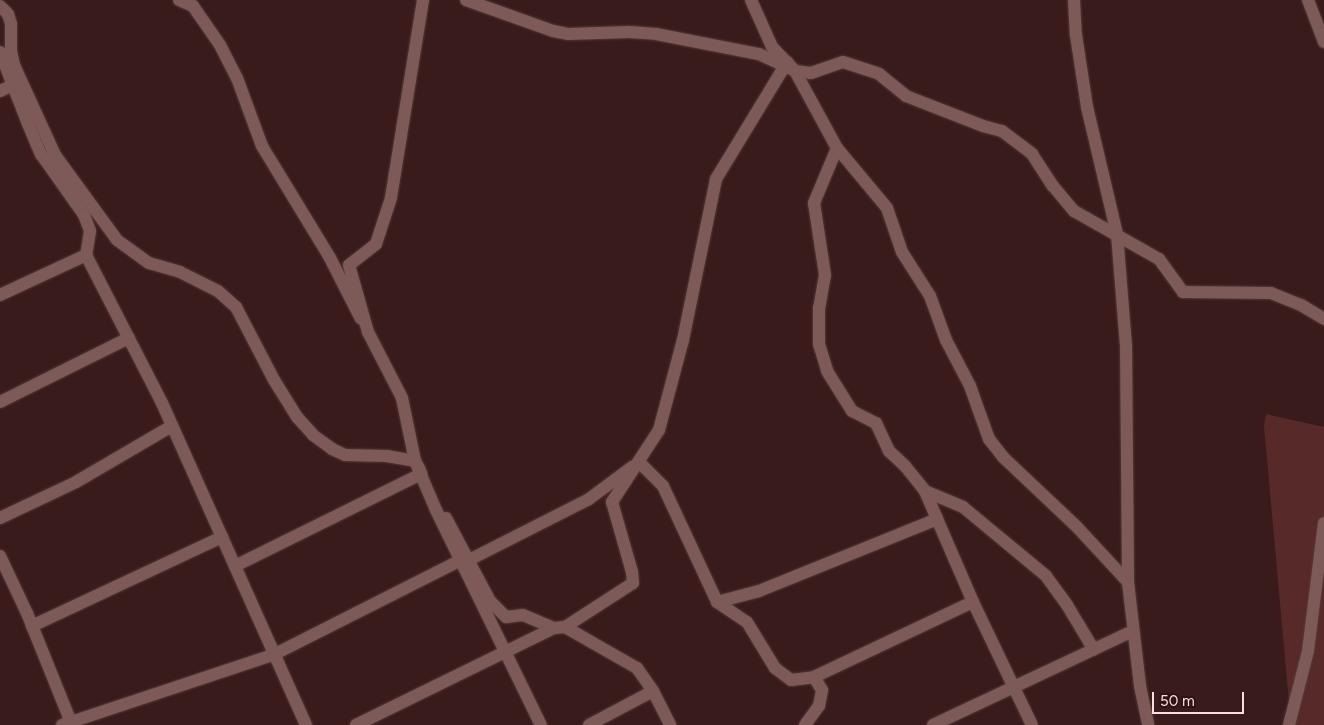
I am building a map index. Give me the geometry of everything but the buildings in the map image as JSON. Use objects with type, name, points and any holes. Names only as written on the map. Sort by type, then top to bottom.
[{"type":"street","points":[[179,0],[192,6],[220,45],[237,78],[262,146],[330,258],[402,398],[415,461],[464,560],[541,725]]},
{"type":"street","points":[[368,332],[349,265],[376,244],[391,198],[423,0]]},
{"type":"street","points":[[466,0],[553,31],[569,34],[629,32],[656,34],[759,54],[811,72],[843,62],[879,74],[906,96],[983,126],[1002,131],[1032,154],[1053,186],[1074,211],[1159,259],[1183,292],[1271,293],[1301,305],[1324,319]]},
{"type":"street","points":[[752,0],[772,47],[790,66],[837,148],[888,208],[902,252],[930,296],[946,340],[970,386],[989,439],[1004,458],[1076,527],[1128,582]]},
{"type":"street","points":[[1074,0],[1076,35],[1087,107],[1117,234],[1126,345],[1128,582],[1133,631],[1148,725]]},
{"type":"street","points":[[1308,0],[1324,42]]},
{"type":"street","points":[[0,9],[8,14],[11,24],[11,51],[14,65],[55,155],[117,240],[149,263],[180,272],[218,291],[236,307],[274,380],[297,417],[313,435],[332,449],[345,455],[387,456],[415,461]]},
{"type":"street","points":[[0,52],[41,154],[84,215],[90,231],[86,254],[172,426],[306,725]]},
{"type":"street","points":[[356,725],[559,628],[633,583],[632,572],[612,502],[659,430],[683,340],[716,179],[790,66]]},
{"type":"street","points":[[0,91],[13,85]]},
{"type":"street","points":[[837,148],[814,203],[825,275],[820,308],[818,344],[827,371],[852,411],[876,422],[889,451],[905,466],[925,491],[973,602],[1013,689],[1032,725]]},
{"type":"street","points":[[0,295],[86,254]]},
{"type":"street","points":[[0,402],[129,338]]},
{"type":"street","points":[[0,518],[76,482],[172,426]]},
{"type":"street","points":[[415,461],[461,545],[464,560],[490,602],[506,617],[523,615],[559,628],[637,668],[653,691],[670,725]]},
{"type":"street","points":[[0,556],[32,626],[68,724],[275,654],[589,499],[639,462]]},
{"type":"street","points":[[639,462],[663,486],[717,602],[747,622],[774,668],[791,680],[814,677],[973,602]]},
{"type":"street","points":[[235,566],[421,474]]},
{"type":"street","points":[[925,491],[963,507],[1046,576],[1067,605],[1094,650]]},
{"type":"street","points":[[717,602],[760,592],[938,519]]},
{"type":"street","points":[[1289,725],[1308,651],[1324,522]]},
{"type":"street","points":[[32,626],[222,537]]},
{"type":"street","points":[[933,725],[1133,631]]},
{"type":"street","points":[[805,725],[819,706],[822,690],[814,677]]},
{"type":"street","points":[[589,725],[653,691]]},
{"type":"shaded area","points":[[1266,414],[1324,427],[1324,725],[1291,725],[1264,426]]}]
